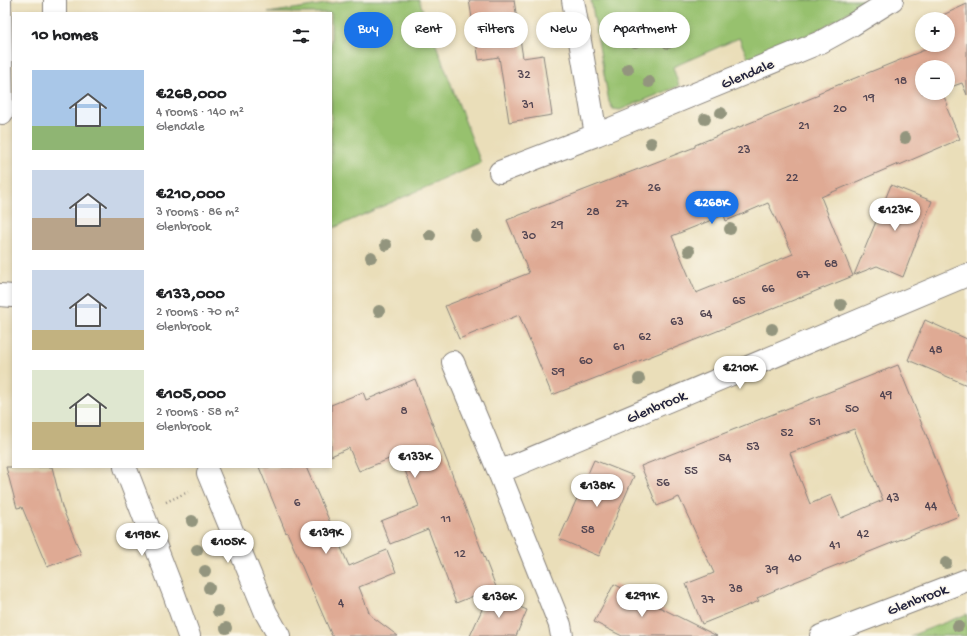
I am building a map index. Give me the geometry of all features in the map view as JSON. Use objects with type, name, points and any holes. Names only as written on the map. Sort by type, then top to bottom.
[{"type":"street","points":[[0,0],[2,113]]},
{"type":"street","points":[[54,0],[55,12]]},
{"type":"street","points":[[573,0],[596,135]]},
{"type":"street","name":"Glendale","points":[[500,172],[596,135],[821,42],[892,0]]},
{"type":"street","name":"Glenbrook","points":[[499,472],[967,275]]},
{"type":"street","points":[[0,295],[12,296]]},
{"type":"street","points":[[453,362],[560,625],[562,636]]},
{"type":"street","points":[[125,468],[172,586],[189,636]]},
{"type":"street","points":[[208,473],[266,613],[279,636]]},
{"type":"street","name":"Glenbrook","points":[[821,636],[967,580]]},
{"type":"green space","points":[[351,0],[419,0],[424,12],[401,12],[401,48],[437,48],[481,163],[332,229],[332,12],[274,12]]},
{"type":"green space","points":[[591,0],[863,0],[838,19],[823,27],[793,41],[748,58],[739,38],[673,67],[679,86],[620,110],[613,109],[609,102],[599,48],[690,48],[690,12],[599,12],[599,45]]},
{"type":"green space","points":[[967,614],[967,636],[910,636]]},
{"type":"building","points":[[469,0],[514,0],[516,12],[471,12]]},
{"type":"building","points":[[967,4],[967,95],[962,83],[955,86],[955,60],[915,60],[915,100],[946,100],[948,105],[946,106],[960,139],[821,197],[853,276],[700,338],[552,395],[519,315],[459,339],[445,306],[529,273],[507,220],[695,147],[695,145],[819,95],[818,93],[920,52],[955,52],[955,12],[949,12]],"holes":[[[768,203],[793,254],[696,293],[672,236],[724,215],[726,221]]]},
{"type":"building","points":[[477,48],[521,48],[523,58],[543,55],[552,115],[509,122],[499,57],[479,60]]},
{"type":"building","points":[[891,185],[932,201],[903,277],[877,266],[854,275]]},
{"type":"building","points":[[925,320],[967,339],[967,385],[908,360]]},
{"type":"building","points":[[898,365],[959,516],[792,583],[757,598],[759,601],[702,624],[686,584],[714,573],[679,497],[657,506],[641,466]],"holes":[[[854,429],[883,500],[841,518],[831,495],[810,504],[790,453]]]},
{"type":"building","points":[[415,379],[496,587],[456,603],[428,529],[390,544],[381,521],[419,506],[399,455],[359,471],[349,448],[332,456],[332,405],[363,392],[366,400]]},
{"type":"building","points":[[594,460],[634,476],[599,556],[559,539]]},
{"type":"building","points":[[6,467],[52,468],[62,507],[81,554],[47,567],[22,507],[17,508]]},
{"type":"building","points":[[259,468],[306,468],[349,566],[387,550],[396,572],[359,587],[370,615],[398,636],[332,636],[287,532],[286,533]]},
{"type":"building","points":[[614,584],[717,636],[622,636],[594,622]]},
{"type":"building","points":[[489,594],[527,610],[516,636],[470,636]]}]
